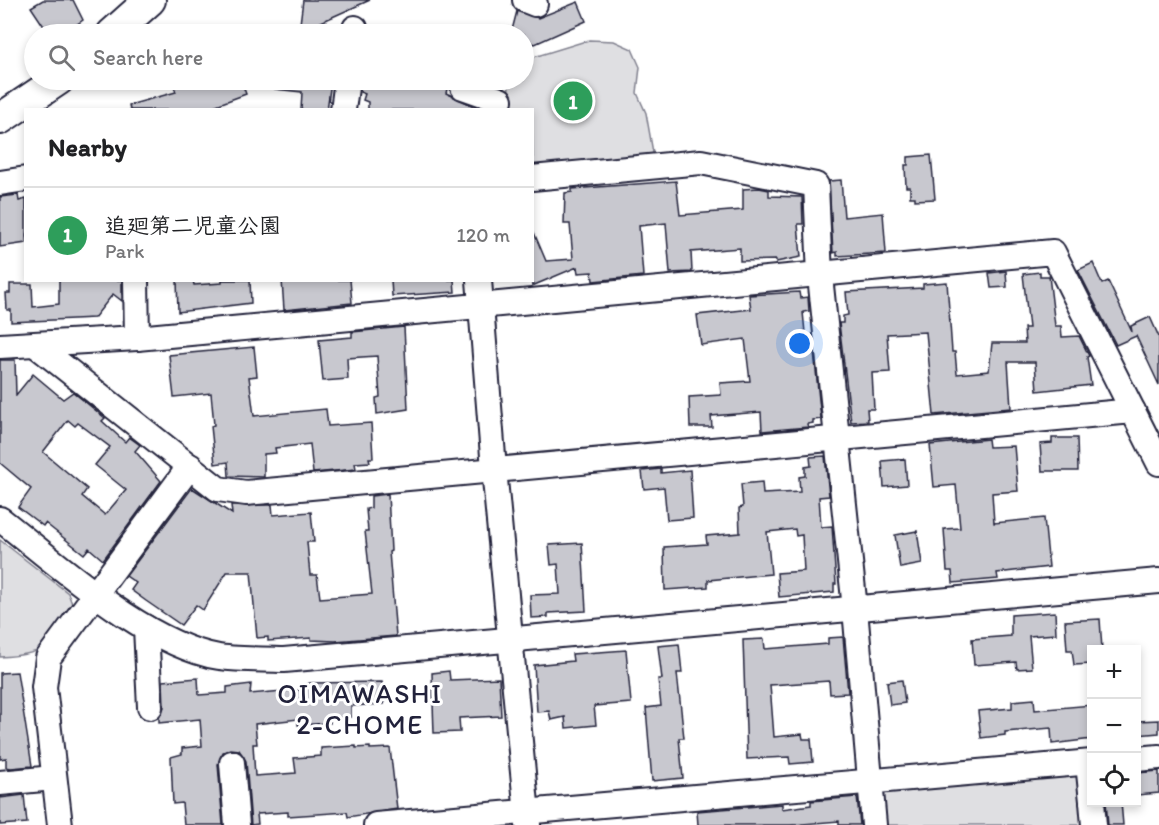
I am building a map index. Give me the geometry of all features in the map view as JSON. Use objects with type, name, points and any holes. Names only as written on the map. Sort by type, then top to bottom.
[{"type":"main road","points":[[123,24],[150,0]]},
{"type":"main road","points":[[0,119],[44,90]]},
{"type":"street","points":[[343,108],[346,90]]},
{"type":"street","points":[[472,90],[500,100],[497,108]]},
{"type":"street","points":[[534,178],[701,162],[816,185],[819,276],[855,609],[874,825]]},
{"type":"street","points":[[0,183],[24,179]]},
{"type":"street","points":[[0,346],[137,338],[819,276],[1053,252],[1159,463]]},
{"type":"street","points":[[136,282],[137,338]]},
{"type":"street","points":[[479,282],[494,469],[528,818]]},
{"type":"street","points":[[36,345],[218,489],[246,492],[836,440],[1133,411]]},
{"type":"street","points":[[60,825],[44,687],[48,657],[190,466]]},
{"type":"street","points":[[0,519],[96,593],[157,636],[218,657],[284,660],[1159,581]]},
{"type":"street","points":[[146,628],[150,707]]},
{"type":"street","points":[[1141,759],[1159,757]]},
{"type":"street","points":[[232,763],[237,825]]},
{"type":"street","points":[[376,825],[528,818],[869,780],[1087,763]]},
{"type":"street","points":[[0,783],[54,778]]},
{"type":"street","points":[[1092,807],[1094,825]]},
{"type":"shaded area","points":[[589,40],[614,41],[632,49],[640,67],[637,93],[646,113],[654,158],[534,170],[534,108],[504,108],[508,90],[534,90],[534,57]]},
{"type":"shaded area","points":[[0,540],[68,593],[74,609],[52,640],[38,651],[28,654],[0,657]]},
{"type":"shaded area","points":[[1081,770],[1085,825],[879,825],[875,785]]},
{"type":"building","points":[[43,0],[73,0],[83,20],[77,24],[42,24],[31,7]]},
{"type":"building","points":[[303,0],[370,0],[317,24],[300,24]]},
{"type":"building","points":[[578,2],[586,21],[535,44],[534,24],[514,24],[517,11],[538,18]]},
{"type":"building","points":[[175,90],[245,90],[246,94],[208,108],[130,108],[129,105],[176,92]]},
{"type":"building","points":[[284,90],[330,90],[327,108],[301,108],[302,92]]},
{"type":"building","points":[[360,90],[447,90],[446,93],[478,108],[368,108],[368,102],[363,100],[365,94]]},
{"type":"building","points":[[931,155],[935,199],[915,200],[915,197],[910,197],[910,187],[906,187],[905,165],[908,165],[908,157]]},
{"type":"building","points":[[841,180],[844,217],[883,213],[886,253],[837,256],[837,252],[833,253],[829,181]]},
{"type":"building","points":[[676,181],[680,215],[743,210],[743,189],[769,190],[769,196],[802,197],[803,224],[798,224],[801,257],[776,262],[776,260],[740,261],[740,248],[691,252],[692,272],[670,273],[666,223],[639,226],[643,276],[593,281],[592,272],[578,273],[577,267],[532,286],[534,282],[534,233],[546,261],[573,259],[570,224],[564,224],[565,193],[572,192],[572,189]]},
{"type":"building","points":[[18,195],[19,201],[24,200],[24,243],[0,247],[0,197]]},
{"type":"building","points":[[1093,263],[1102,284],[1108,281],[1132,332],[1131,326],[1150,317],[1159,337],[1159,385],[1136,336],[1116,345],[1078,270]]},
{"type":"building","points":[[1006,271],[1007,287],[991,288],[989,273]]},
{"type":"building","points":[[1040,272],[1040,276],[1049,276],[1055,326],[1061,326],[1062,337],[1079,336],[1089,356],[1087,357],[1091,385],[1037,391],[1035,362],[1008,362],[1011,408],[934,415],[926,332],[887,334],[890,372],[872,373],[874,409],[867,409],[868,421],[851,422],[839,323],[843,323],[843,316],[848,315],[846,292],[923,288],[923,284],[947,282],[952,352],[955,352],[957,374],[989,371],[992,343],[1025,343],[1024,328],[1029,328],[1023,274]]},
{"type":"building","points":[[59,282],[122,282],[122,301],[113,294],[94,318],[11,322],[11,310],[7,310],[6,293],[10,293],[10,284],[32,284],[33,307],[59,304]]},
{"type":"building","points":[[177,282],[193,282],[194,285],[250,282],[251,303],[178,312]]},
{"type":"building","points":[[282,282],[350,282],[352,303],[284,310]]},
{"type":"building","points":[[391,282],[454,282],[455,292],[392,296]]},
{"type":"building","points":[[799,292],[800,298],[808,297],[809,311],[803,312],[806,343],[813,342],[821,419],[813,420],[813,423],[807,424],[808,427],[762,431],[761,412],[711,416],[712,427],[690,427],[689,397],[721,395],[720,383],[750,381],[745,339],[701,345],[697,315],[751,309],[749,295]]},
{"type":"building","points":[[404,327],[408,409],[377,414],[376,398],[380,397],[377,356],[347,358],[348,379],[323,381],[319,340],[352,337],[352,332]]},
{"type":"building","points":[[254,347],[257,376],[249,377],[254,416],[326,409],[328,426],[371,423],[373,458],[369,458],[370,462],[355,463],[356,469],[313,473],[310,444],[275,448],[276,453],[264,454],[264,477],[229,476],[228,462],[215,464],[211,426],[214,425],[211,393],[174,397],[169,355]]},
{"type":"building","points":[[0,360],[15,360],[16,395],[33,374],[63,399],[73,392],[105,418],[102,421],[125,442],[129,437],[140,445],[135,451],[161,481],[103,560],[89,548],[84,554],[45,523],[43,526],[18,507],[31,489],[0,463]],"holes":[[[68,420],[75,426],[78,423],[110,447],[95,465],[126,490],[105,515],[82,496],[87,489],[43,452]]]},
{"type":"building","points":[[1052,438],[1077,438],[1078,471],[1042,471],[1040,444],[1052,443]]},
{"type":"building","points":[[988,439],[989,447],[1014,446],[1018,491],[992,493],[994,523],[1044,518],[1049,567],[997,573],[998,579],[953,583],[952,571],[947,571],[944,529],[960,528],[956,485],[934,487],[930,445]]},
{"type":"building","points":[[825,456],[829,496],[819,497],[821,527],[832,526],[836,584],[834,584],[834,592],[779,597],[777,573],[804,571],[802,535],[796,536],[795,529],[767,532],[771,574],[708,580],[708,587],[665,590],[664,547],[707,544],[706,536],[740,533],[739,508],[743,507],[741,484],[762,482],[763,494],[800,492],[799,477],[805,476],[805,467],[811,466],[810,457]]},
{"type":"building","points":[[905,459],[907,485],[884,487],[882,461]]},
{"type":"building","points":[[661,469],[661,473],[690,470],[693,518],[667,520],[664,487],[644,489],[642,471]]},
{"type":"building","points":[[192,488],[232,514],[231,505],[272,505],[273,515],[311,512],[314,542],[307,542],[310,575],[317,575],[320,598],[372,594],[365,531],[368,531],[366,509],[371,508],[371,496],[388,494],[391,551],[389,552],[396,636],[335,641],[311,640],[311,638],[268,641],[268,637],[257,638],[251,572],[227,572],[203,610],[196,605],[181,625],[146,601],[131,590],[136,583],[126,576]]},
{"type":"building","points":[[917,531],[922,564],[900,568],[895,535]]},
{"type":"building","points":[[582,543],[586,611],[548,613],[548,617],[531,618],[530,595],[560,594],[558,564],[551,565],[549,545]]},
{"type":"building","points":[[1055,612],[1056,634],[1029,636],[1032,668],[1017,669],[1016,662],[974,665],[972,639],[1011,636],[1011,615]]},
{"type":"building","points":[[1100,619],[1102,645],[1087,645],[1087,664],[1074,665],[1072,650],[1067,650],[1065,621]]},
{"type":"building","points":[[843,637],[848,693],[830,694],[829,681],[770,685],[774,737],[802,734],[803,739],[811,739],[813,762],[790,764],[789,757],[747,759],[743,640],[764,639],[765,649],[828,644],[828,638]]},
{"type":"building","points":[[679,644],[682,673],[677,673],[684,738],[679,738],[683,778],[652,781],[646,708],[661,706],[658,679],[662,679],[658,646]]},
{"type":"building","points":[[626,650],[631,703],[594,706],[596,725],[566,728],[565,717],[551,720],[549,711],[537,712],[534,665],[573,661],[572,654]]},
{"type":"building","points":[[449,671],[450,680],[499,678],[501,716],[459,718],[460,732],[434,733],[432,673]]},
{"type":"building","points":[[17,672],[32,766],[11,768],[6,767],[6,758],[0,759],[0,673]]},
{"type":"building","points":[[198,678],[199,695],[227,693],[227,687],[251,684],[250,694],[305,689],[304,685],[310,683],[382,682],[384,704],[351,706],[351,717],[330,718],[330,723],[298,725],[298,719],[255,724],[257,744],[253,744],[255,776],[296,773],[294,758],[321,756],[321,748],[356,746],[356,748],[370,747],[370,749],[390,748],[397,809],[348,817],[347,812],[288,816],[288,812],[257,814],[258,824],[251,825],[246,761],[239,750],[231,749],[223,752],[218,764],[223,825],[184,825],[182,803],[173,804],[171,757],[182,754],[182,748],[202,746],[200,719],[159,723],[159,718],[164,707],[163,681]]},
{"type":"building","points":[[902,680],[905,703],[890,705],[887,682]]},
{"type":"building","points":[[1034,699],[1035,710],[1087,705],[1087,740],[1052,744],[1051,728],[1005,732],[1005,735],[981,738],[978,711],[1012,708],[1012,701]]},
{"type":"building","points":[[1159,720],[1159,733],[1141,735],[1141,721]]},
{"type":"building","points":[[1159,771],[1159,793],[1141,795],[1141,773]]},
{"type":"building","points":[[24,795],[27,823],[0,825],[0,798]]},
{"type":"building","points":[[857,797],[860,825],[839,825],[839,821],[790,825],[698,825],[697,811],[782,804],[782,809],[811,805],[811,801]]},
{"type":"building","points":[[1106,807],[1121,807],[1123,825],[1108,825]]},
{"type":"place","name":"追廻第二児童公園","points":[[573,101]]},
{"type":"district","name":"OIMAWASHI 2-CHOME","points":[[360,708]]}]
